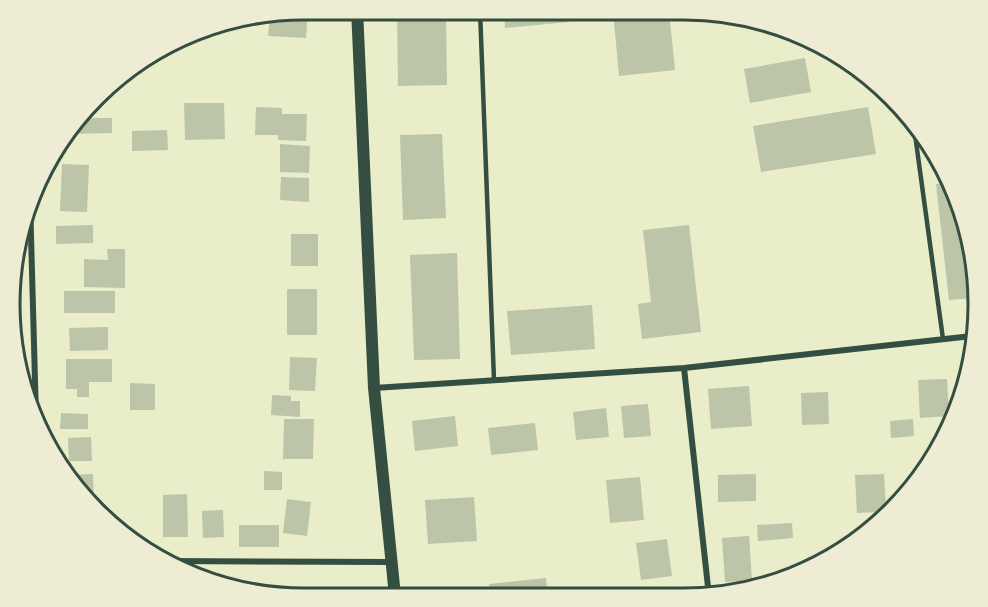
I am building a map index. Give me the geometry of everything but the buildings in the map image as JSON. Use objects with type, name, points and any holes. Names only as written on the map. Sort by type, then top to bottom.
[{"type":"main road","points":[[357,20],[374,388],[394,588]]},
{"type":"street","points":[[31,225],[35,396]]},
{"type":"street","points":[[374,388],[684,368],[966,338]]},
{"type":"street","points":[[684,368],[708,586]]},
{"type":"street","points":[[185,561],[392,562]]},
{"type":"lane","points":[[480,20],[494,380]]},
{"type":"lane","points":[[916,139],[943,339]]}]
